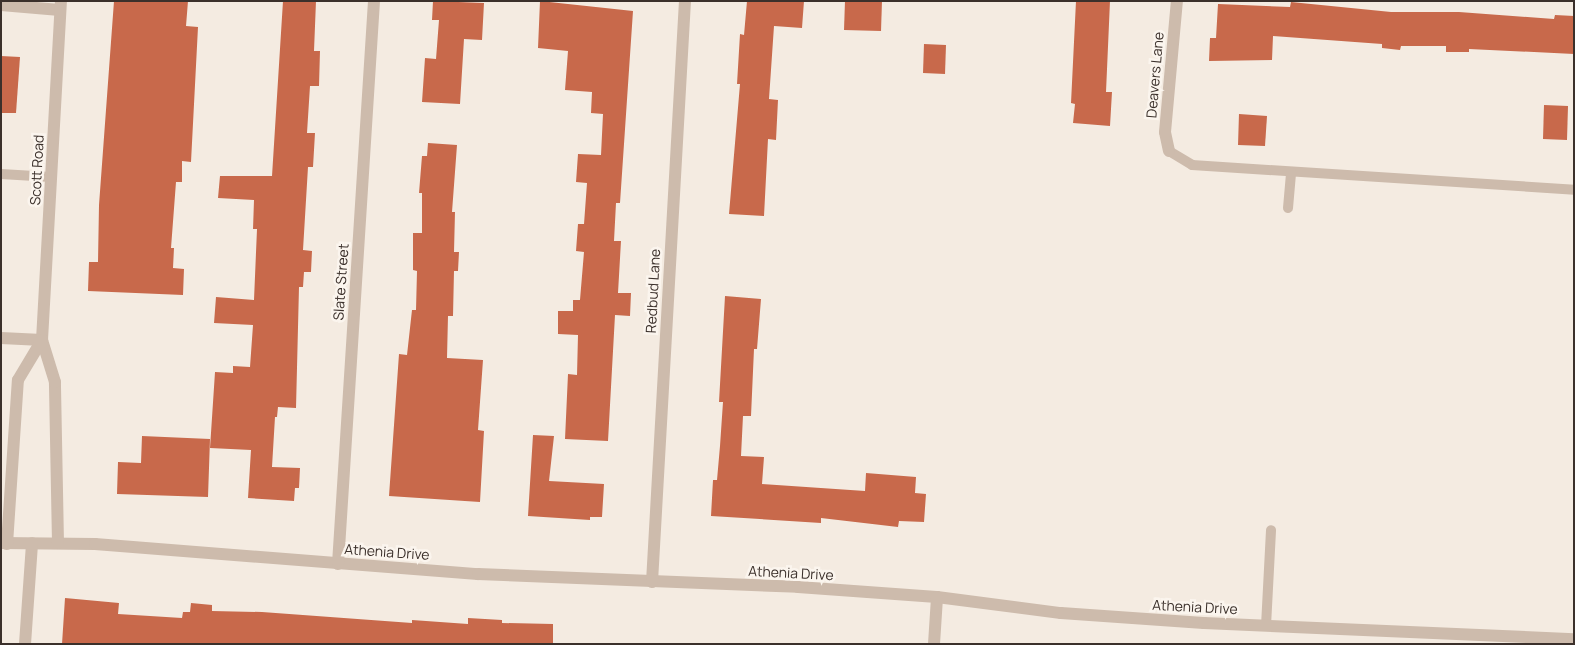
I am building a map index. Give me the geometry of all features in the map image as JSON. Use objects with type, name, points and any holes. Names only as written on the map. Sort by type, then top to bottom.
[{"type":"street","name":"Slate Street","points":[[338,564],[374,1]]},
{"type":"street","name":"Redbud Lane","points":[[652,582],[685,1]]},
{"type":"street","name":"Deavers Lane","points":[[1169,151],[1165,132],[1176,1]]},
{"type":"street","points":[[1,5],[61,5]]},
{"type":"street","name":"Scott Road","points":[[58,543],[55,382],[42,340],[61,5]]},
{"type":"street","points":[[1,338],[42,340]]},
{"type":"street","name":"Scott Road","points":[[4,543],[18,380],[42,340]]},
{"type":"street","name":"Athenia Drive","points":[[4,543],[58,543],[478,574],[798,587],[938,598],[1061,613],[1266,626],[1574,639]]},
{"type":"street","points":[[26,644],[32,543]]},
{"type":"street","points":[[934,644],[938,598]]},
{"type":"lane","points":[[1169,151],[1192,165],[1574,190]]},
{"type":"lane","points":[[1288,208],[1290,172]]},
{"type":"lane","points":[[1,174],[51,177]]},
{"type":"lane","points":[[1266,626],[1271,530]]},
{"type":"building","points":[[114,1],[188,1],[186,26],[198,27],[191,162],[182,161],[182,182],[176,182],[171,248],[174,248],[173,268],[184,269],[183,295],[88,291],[89,262],[98,262],[99,205]]},
{"type":"building","points":[[283,1],[316,1],[314,51],[320,51],[319,86],[310,86],[307,133],[315,133],[313,167],[308,167],[303,250],[312,251],[311,272],[304,272],[303,287],[299,287],[296,408],[278,407],[277,417],[275,417],[272,467],[300,468],[299,488],[295,488],[294,501],[248,498],[251,450],[210,448],[215,372],[233,373],[233,366],[250,367],[253,325],[214,323],[216,297],[254,300],[257,229],[253,229],[254,200],[218,198],[220,176],[272,176]]},
{"type":"building","points":[[433,1],[484,3],[482,40],[464,39],[460,104],[422,102],[425,58],[436,59],[439,20],[432,20]]},
{"type":"building","points":[[540,1],[633,11],[620,203],[616,203],[614,241],[621,241],[618,293],[631,293],[630,316],[615,315],[608,441],[565,439],[568,374],[577,375],[578,335],[558,334],[558,311],[573,311],[573,300],[580,300],[584,252],[576,251],[578,224],[584,224],[587,183],[576,182],[578,154],[601,155],[603,114],[591,113],[592,92],[565,90],[568,51],[538,48]]},
{"type":"building","points":[[747,1],[804,1],[802,28],[774,26],[769,99],[778,100],[776,140],[768,139],[764,216],[729,214],[740,84],[737,84],[740,34],[744,35]]},
{"type":"building","points":[[845,1],[882,1],[881,31],[844,30]]},
{"type":"building","points":[[1076,1],[1110,1],[1106,92],[1112,92],[1110,126],[1073,123],[1075,104],[1071,103]]},
{"type":"building","points":[[1291,2],[1391,12],[1459,12],[1554,19],[1555,15],[1574,16],[1574,54],[1469,49],[1469,52],[1446,52],[1446,46],[1401,46],[1400,50],[1382,48],[1382,44],[1273,36],[1272,60],[1209,61],[1210,38],[1216,38],[1218,4],[1290,7]]},
{"type":"building","points":[[924,44],[946,45],[945,74],[923,73]]},
{"type":"building","points":[[1,56],[20,57],[16,113],[1,113]]},
{"type":"building","points":[[1544,105],[1568,106],[1567,140],[1543,139]]},
{"type":"building","points":[[1239,114],[1267,116],[1265,146],[1238,145]]},
{"type":"building","points":[[428,143],[457,145],[452,212],[455,212],[454,252],[459,252],[458,271],[454,271],[453,316],[448,316],[447,358],[483,360],[478,430],[484,431],[480,502],[389,496],[399,354],[407,355],[412,310],[416,310],[417,271],[413,270],[413,233],[422,233],[422,193],[419,193],[422,156],[427,156]]},
{"type":"building","points":[[725,296],[761,299],[757,349],[754,349],[751,416],[743,416],[741,456],[764,457],[762,484],[865,491],[866,473],[916,477],[915,493],[926,494],[924,522],[899,521],[898,527],[821,518],[821,523],[711,516],[713,480],[717,480],[723,402],[719,402]]},
{"type":"building","points":[[533,435],[554,436],[549,481],[604,484],[602,517],[590,517],[590,520],[528,516]]},
{"type":"building","points":[[142,436],[210,439],[208,497],[117,494],[118,462],[141,463]]},
{"type":"building","points":[[65,598],[119,603],[118,614],[182,618],[183,612],[190,612],[191,603],[212,605],[212,611],[262,612],[412,623],[412,620],[468,624],[468,618],[502,620],[502,623],[553,624],[553,644],[62,644]]}]
